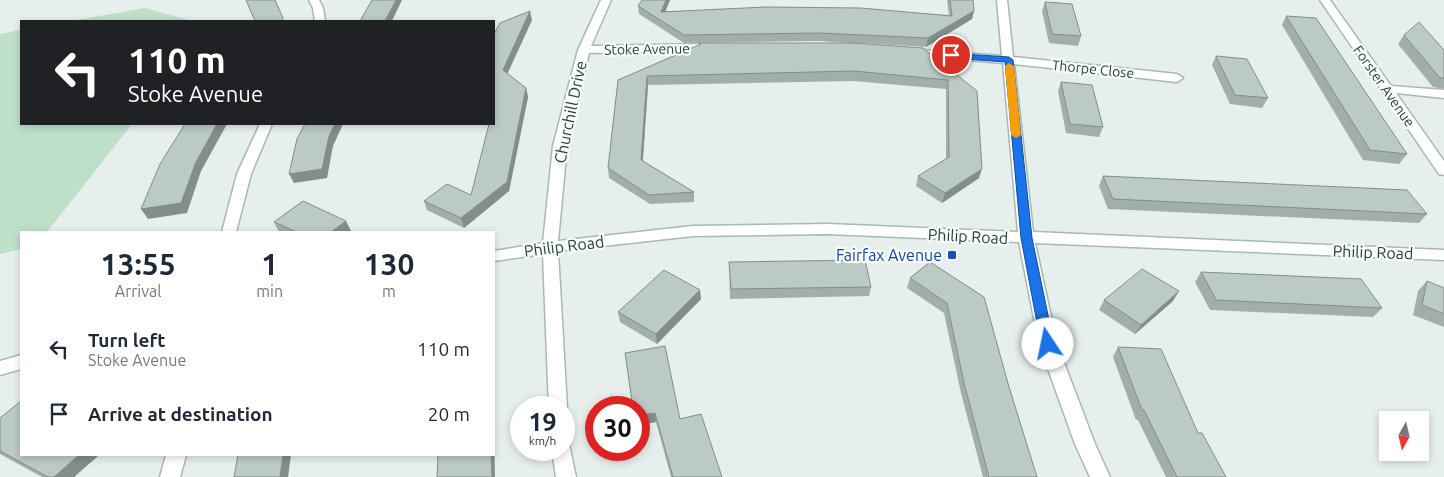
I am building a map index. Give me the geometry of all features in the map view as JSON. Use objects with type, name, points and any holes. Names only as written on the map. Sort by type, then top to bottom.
[{"type":"street","points":[[314,0],[318,8],[320,20]]},
{"type":"street","name":"Churchill Drive","points":[[557,396],[550,247],[560,146],[584,50],[606,0]]},
{"type":"street","points":[[1002,0],[1026,238],[1048,344],[1085,444],[1100,477]]},
{"type":"street","name":"Forster Avenue","points":[[1325,0],[1444,171]]},
{"type":"street","name":"Stoke Avenue","points":[[584,50],[719,47]]},
{"type":"street","points":[[902,51],[1009,60]]},
{"type":"street","name":"Thorpe Close","points":[[1009,60],[1177,78]]},
{"type":"street","points":[[1386,89],[1444,94]]},
{"type":"street","points":[[229,231],[244,174],[266,125]]},
{"type":"street","name":"Philip Road","points":[[495,256],[550,247],[694,231],[828,229],[1444,255]]},
{"type":"street","points":[[0,368],[20,362]]},
{"type":"street","points":[[170,477],[176,456]]},
{"type":"street","points":[[564,461],[566,477]]},
{"type":"green space","points":[[145,8],[188,20],[77,20]]},
{"type":"green space","points":[[20,30],[20,125],[131,125],[48,231],[20,231],[20,249],[0,254],[0,34]]},
{"type":"building","points":[[246,0],[275,0],[282,20],[255,20]]},
{"type":"building","points":[[372,0],[396,0],[386,20],[361,20]]},
{"type":"building","points":[[642,0],[666,0],[661,12],[766,7],[861,8],[952,16],[950,0],[973,0],[974,11],[928,38],[820,33],[684,35],[638,6]]},
{"type":"building","points":[[1045,2],[1072,4],[1081,36],[1052,34]]},
{"type":"building","points":[[530,11],[503,70],[526,88],[507,182],[461,218],[424,201],[447,184],[471,195],[489,125],[495,125],[495,32],[500,23]]},
{"type":"building","points":[[1286,16],[1316,18],[1407,154],[1370,150]]},
{"type":"building","points":[[1419,22],[1444,50],[1444,78],[1440,78],[1404,35]]},
{"type":"building","points":[[699,43],[854,43],[923,48],[977,91],[982,169],[945,193],[918,176],[949,157],[948,80],[854,71],[647,76],[641,160],[694,192],[649,195],[608,168],[618,80],[701,44]]},
{"type":"building","points":[[1216,56],[1247,59],[1268,98],[1235,95]]},
{"type":"building","points":[[1061,82],[1092,85],[1103,127],[1070,124]]},
{"type":"building","points":[[184,125],[216,125],[196,162],[181,203],[141,209],[160,164]]},
{"type":"building","points":[[304,125],[334,125],[329,136],[322,169],[289,174],[297,139]]},
{"type":"building","points":[[1103,176],[1407,190],[1427,214],[1113,199]]},
{"type":"building","points":[[303,201],[346,221],[332,231],[295,231],[274,222]]},
{"type":"building","points":[[865,260],[871,287],[731,289],[729,262]]},
{"type":"building","points":[[930,262],[984,297],[1037,477],[989,477],[964,383],[947,303],[910,278]]},
{"type":"building","points":[[1142,269],[1179,291],[1141,325],[1104,300]]},
{"type":"building","points":[[664,270],[700,290],[656,334],[618,312]]},
{"type":"building","points":[[1201,272],[1361,279],[1382,308],[1216,300]]},
{"type":"building","points":[[1427,281],[1444,288],[1444,314],[1422,305]]},
{"type":"building","points":[[665,346],[680,419],[701,414],[722,477],[673,477],[655,413],[650,414],[650,396],[631,396],[625,353]]},
{"type":"building","points":[[1118,347],[1161,349],[1198,433],[1202,433],[1226,477],[1177,477],[1144,410],[1142,410]]},
{"type":"building","points":[[20,402],[20,456],[78,456],[54,477],[48,477],[0,451],[0,418]]},
{"type":"building","points":[[238,456],[283,456],[280,477],[234,477]]},
{"type":"building","points":[[438,456],[491,456],[492,477],[437,477]]},
{"type":"slow traffic","points":[[1009,66],[1016,135]]},
{"type":"place","name":"Fairfax Avenue","points":[[952,255]]},
{"type":"route","points":[[951,55],[1009,60],[1026,238],[1048,344]]}]
